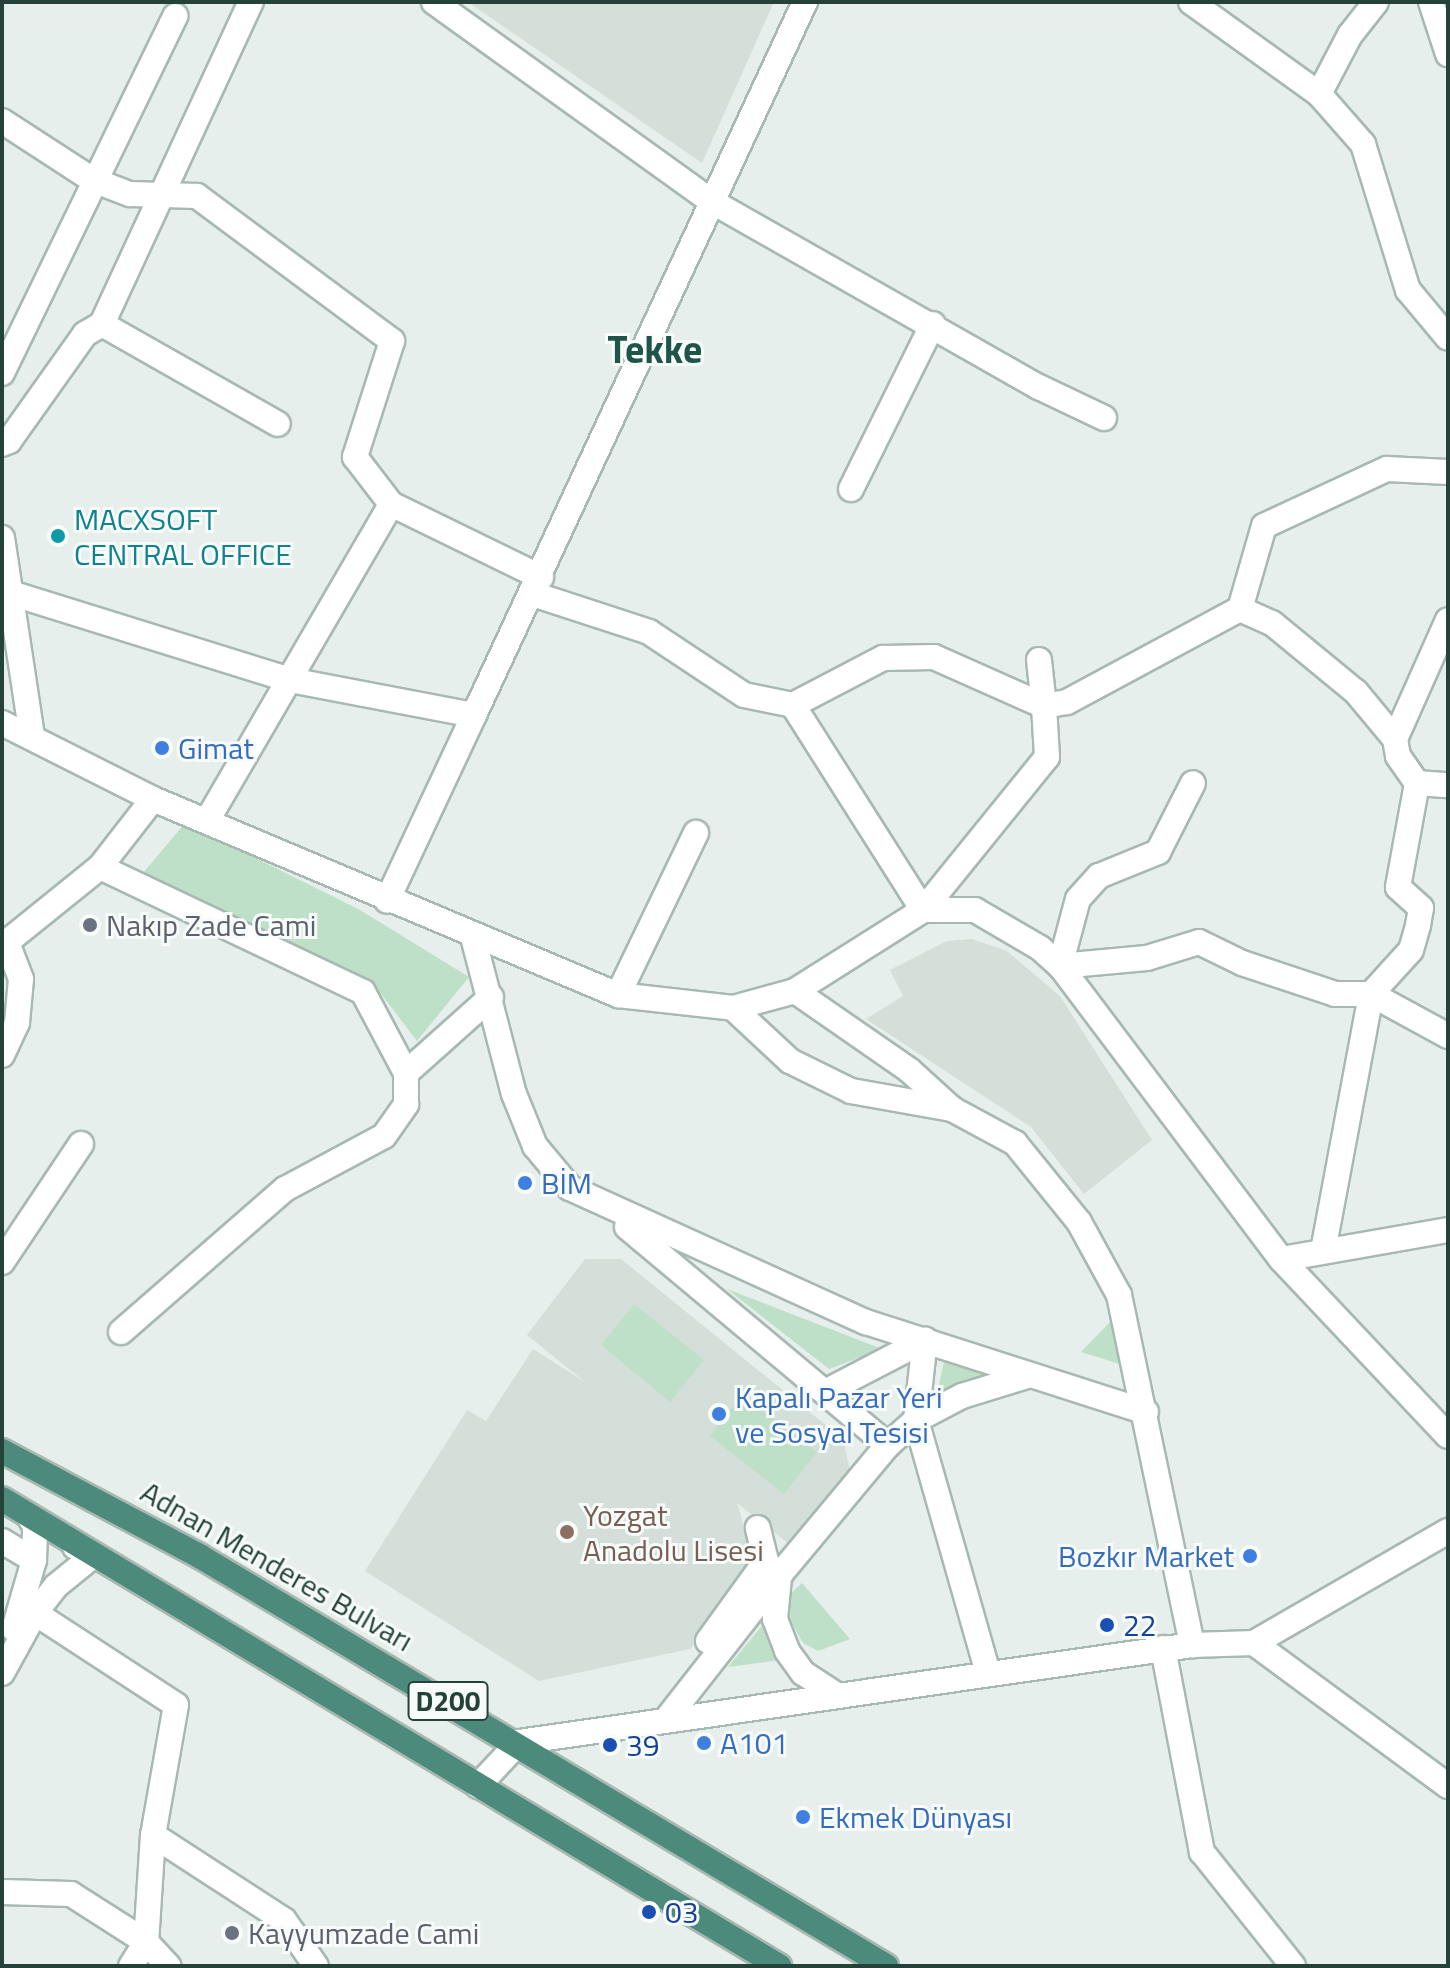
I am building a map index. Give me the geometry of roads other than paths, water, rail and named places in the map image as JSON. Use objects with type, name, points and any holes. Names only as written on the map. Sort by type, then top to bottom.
[{"type":"highway","name":"Adnan Menderes Bulvarı","points":[[2,1451],[201,1557],[519,1742],[886,1966]]},
{"type":"highway","name":"D200","points":[[2,1499],[32,1521],[779,1966]]},
{"type":"street","points":[[2,444],[9,441],[85,334],[102,324],[251,2]]},
{"type":"street","points":[[434,2],[711,201],[933,324],[1039,387],[1104,418]]},
{"type":"street","points":[[387,901],[537,586],[711,201],[805,2]]},
{"type":"street","points":[[1191,2],[1319,94],[1363,144],[1408,290],[1448,338]]},
{"type":"street","points":[[1319,94],[1350,35],[1376,2]]},
{"type":"street","points":[[1431,2],[1448,54]]},
{"type":"street","points":[[2,373],[175,16]]},
{"type":"street","points":[[2,121],[93,180],[130,194],[197,196],[392,341],[355,457],[391,504],[537,586],[649,632],[744,695],[793,705],[883,658],[934,657],[1044,706],[1067,702],[1240,609],[1264,526],[1387,469],[1448,472]]},
{"type":"street","points":[[102,324],[278,424]]},
{"type":"street","points":[[851,489],[933,324]]},
{"type":"street","points":[[208,819],[391,504]]},
{"type":"street","points":[[2,538],[14,594],[32,737]]},
{"type":"street","points":[[14,594],[290,680],[474,715]]},
{"type":"street","points":[[1240,609],[1272,623],[1356,692],[1395,739],[1398,756],[1417,783],[1398,887],[1421,908],[1418,925],[1411,950],[1371,994],[1323,1251]]},
{"type":"street","points":[[1395,739],[1448,620]]},
{"type":"street","points":[[2,723],[153,799],[208,819],[387,901],[618,995],[733,1008],[795,991],[923,910],[1047,757],[1039,660]]},
{"type":"street","points":[[793,705],[923,910]]},
{"type":"street","points":[[1060,966],[1078,899],[1099,876],[1158,852],[1193,783]]},
{"type":"street","points":[[1417,783],[1448,785]]},
{"type":"street","points":[[2,1055],[17,1023],[21,979],[5,944],[100,867],[153,799]]},
{"type":"street","points":[[618,995],[696,833]]},
{"type":"street","points":[[100,867],[363,992],[406,1073],[406,1104],[384,1136],[285,1189],[121,1332]]},
{"type":"street","points":[[923,910],[975,910],[1040,948],[1060,966],[1281,1259],[1448,1436]]},
{"type":"street","points":[[473,937],[514,1094],[535,1146],[570,1188],[601,1205],[866,1322],[1146,1412]]},
{"type":"street","points":[[1060,966],[1147,958],[1199,942],[1242,963],[1335,994],[1371,994],[1448,1036]]},
{"type":"street","points":[[795,991],[909,1070],[952,1109],[1015,1143],[1079,1222],[1119,1295],[1146,1412],[1192,1645]]},
{"type":"street","points":[[406,1073],[491,997]]},
{"type":"street","points":[[733,1008],[790,1061],[851,1091],[952,1109]]},
{"type":"street","points":[[2,1262],[81,1144]]},
{"type":"street","points":[[601,1205],[888,1445]]},
{"type":"street","points":[[1281,1259],[1448,1230]]},
{"type":"street","points":[[825,1392],[925,1340]]},
{"type":"street","points":[[925,1340],[916,1420],[988,1673]]},
{"type":"street","points":[[669,1716],[782,1572],[888,1445],[916,1420],[962,1396],[1027,1376]]},
{"type":"street","points":[[2,1443],[201,1557]]},
{"type":"street","points":[[2,1509],[32,1521],[34,1560],[2,1663]]},
{"type":"street","points":[[701,1675],[707,1642],[766,1561],[758,1528]]},
{"type":"street","points":[[478,1786],[519,1742],[669,1716],[1163,1648],[1254,1643],[1448,1531]]},
{"type":"street","points":[[2,1541],[34,1560]]},
{"type":"street","points":[[2,1673],[35,1613],[56,1586],[93,1556]]},
{"type":"street","points":[[782,1572],[775,1592],[775,1619],[787,1651],[803,1673],[835,1694]]},
{"type":"street","points":[[35,1613],[176,1705],[153,1835],[146,1942],[131,1966]]},
{"type":"street","points":[[1254,1643],[1448,1786]]},
{"type":"street","points":[[1163,1648],[1202,1852],[1293,1966]]},
{"type":"street","points":[[153,1835],[284,1920],[316,1966]]},
{"type":"street","points":[[2,1892],[71,1894],[146,1942],[168,1966]]},
{"type":"place","name":"MACXSOFT CENTRAL OFFICE","points":[[58,536]]},
{"type":"place","name":"Gimat","points":[[162,748]]},
{"type":"place","name":"Nakıp Zade Cami","points":[[90,925]]},
{"type":"place","name":"BİM","points":[[525,1183]]},
{"type":"place","name":"Kapalı Pazar Yeri ve Sosyal Tesisi","points":[[719,1414]]},
{"type":"place","name":"Yozgat Anadolu Lisesi","points":[[567,1532]]},
{"type":"place","name":"Bozkır Market","points":[[1250,1556]]},
{"type":"place","name":"22","points":[[1107,1625]]},
{"type":"place","name":"A101","points":[[704,1743]]},
{"type":"place","name":"39","points":[[610,1745]]},
{"type":"place","name":"Ekmek Dünyası","points":[[803,1817]]},
{"type":"place","name":"03","points":[[649,1912]]},
{"type":"place","name":"Kayyumzade Cami","points":[[232,1933]]},
{"type":"district","name":"Tekke","points":[[655,350]]}]
